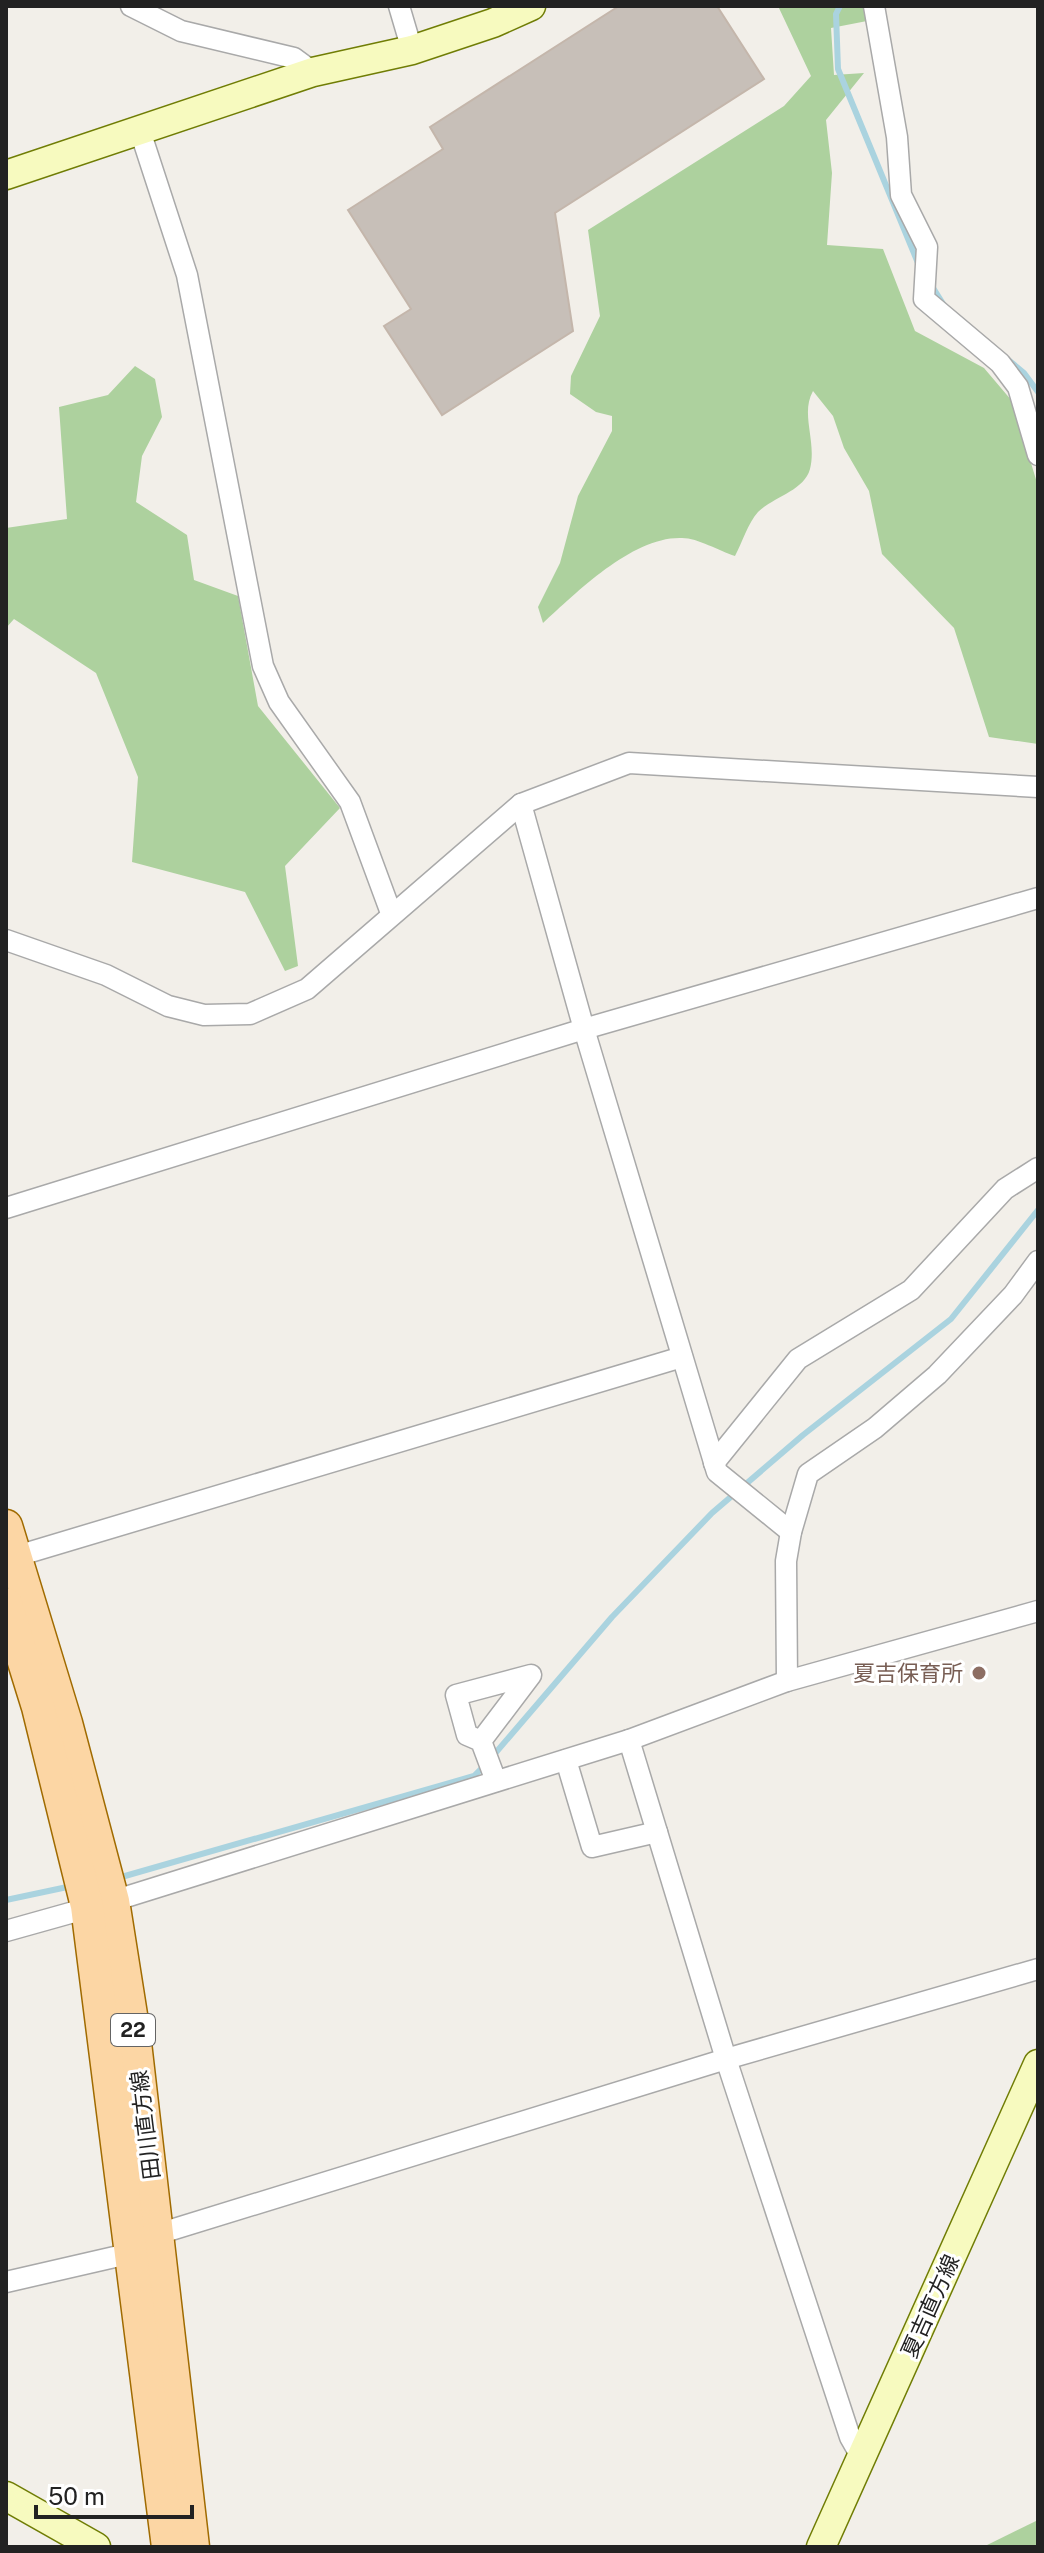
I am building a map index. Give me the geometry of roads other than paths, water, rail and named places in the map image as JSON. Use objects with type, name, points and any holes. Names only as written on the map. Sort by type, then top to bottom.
[{"type":"main road","points":[[6,175],[313,72],[412,50],[493,23],[531,6]]},
{"type":"main road","name":"田川直方線","points":[[6,1526],[134,2034],[193,2547]]},
{"type":"main road","name":"田川直方線","points":[[6,1604],[100,1903],[132,2253],[168,2547]]},
{"type":"main road","name":"夏吉直方線","points":[[821,2547],[1038,2064]]},
{"type":"main road","points":[[6,2496],[96,2547]]},
{"type":"street","points":[[131,6],[181,31],[294,58],[313,72]]},
{"type":"street","points":[[399,6],[412,50]]},
{"type":"street","points":[[874,6],[897,137],[901,195],[927,247],[924,299],[1000,363],[1018,387],[1038,455]]},
{"type":"street","points":[[139,128],[187,275],[234,502],[263,666],[279,702],[350,802],[391,913]]},
{"type":"street","points":[[6,940],[106,975],[168,1006],[204,1015],[250,1014],[307,989],[391,913],[521,804],[629,763],[1038,787]]},
{"type":"street","points":[[521,804],[584,1029],[717,1472],[791,1532]]},
{"type":"street","points":[[6,1208],[584,1029],[1038,898]]},
{"type":"street","points":[[714,1463],[798,1359],[911,1290],[1005,1189],[1038,1168]]},
{"type":"street","points":[[787,1681],[786,1561],[808,1474],[875,1428],[937,1375],[1013,1295],[1038,1261]]},
{"type":"street","points":[[12,1557],[682,1357]]},
{"type":"street","points":[[6,1931],[629,1740],[787,1681],[1038,1611]]},
{"type":"street","points":[[629,1740],[726,2059],[850,2437],[862,2458]]},
{"type":"street","points":[[481,1741],[496,1781]]},
{"type":"street","points":[[566,1760],[592,1847],[657,1832]]},
{"type":"street","points":[[6,2282],[132,2253],[158,2234],[726,2059],[1038,1969]]},
{"type":"waterway","points":[[840,6],[836,14],[838,69],[918,263]]},
{"type":"waterway","points":[[930,283],[945,307]]},
{"type":"waterway","points":[[1006,358],[1024,373],[1038,392]]},
{"type":"waterway","points":[[492,1757],[612,1617],[712,1513],[803,1435],[951,1319],[1038,1210]]},
{"type":"waterway","points":[[118,1878],[474,1776],[485,1765]]},
{"type":"waterway","points":[[6,1900],[72,1886]]},
{"type":"place","name":"夏吉保育所","points":[[979,1673]]}]
